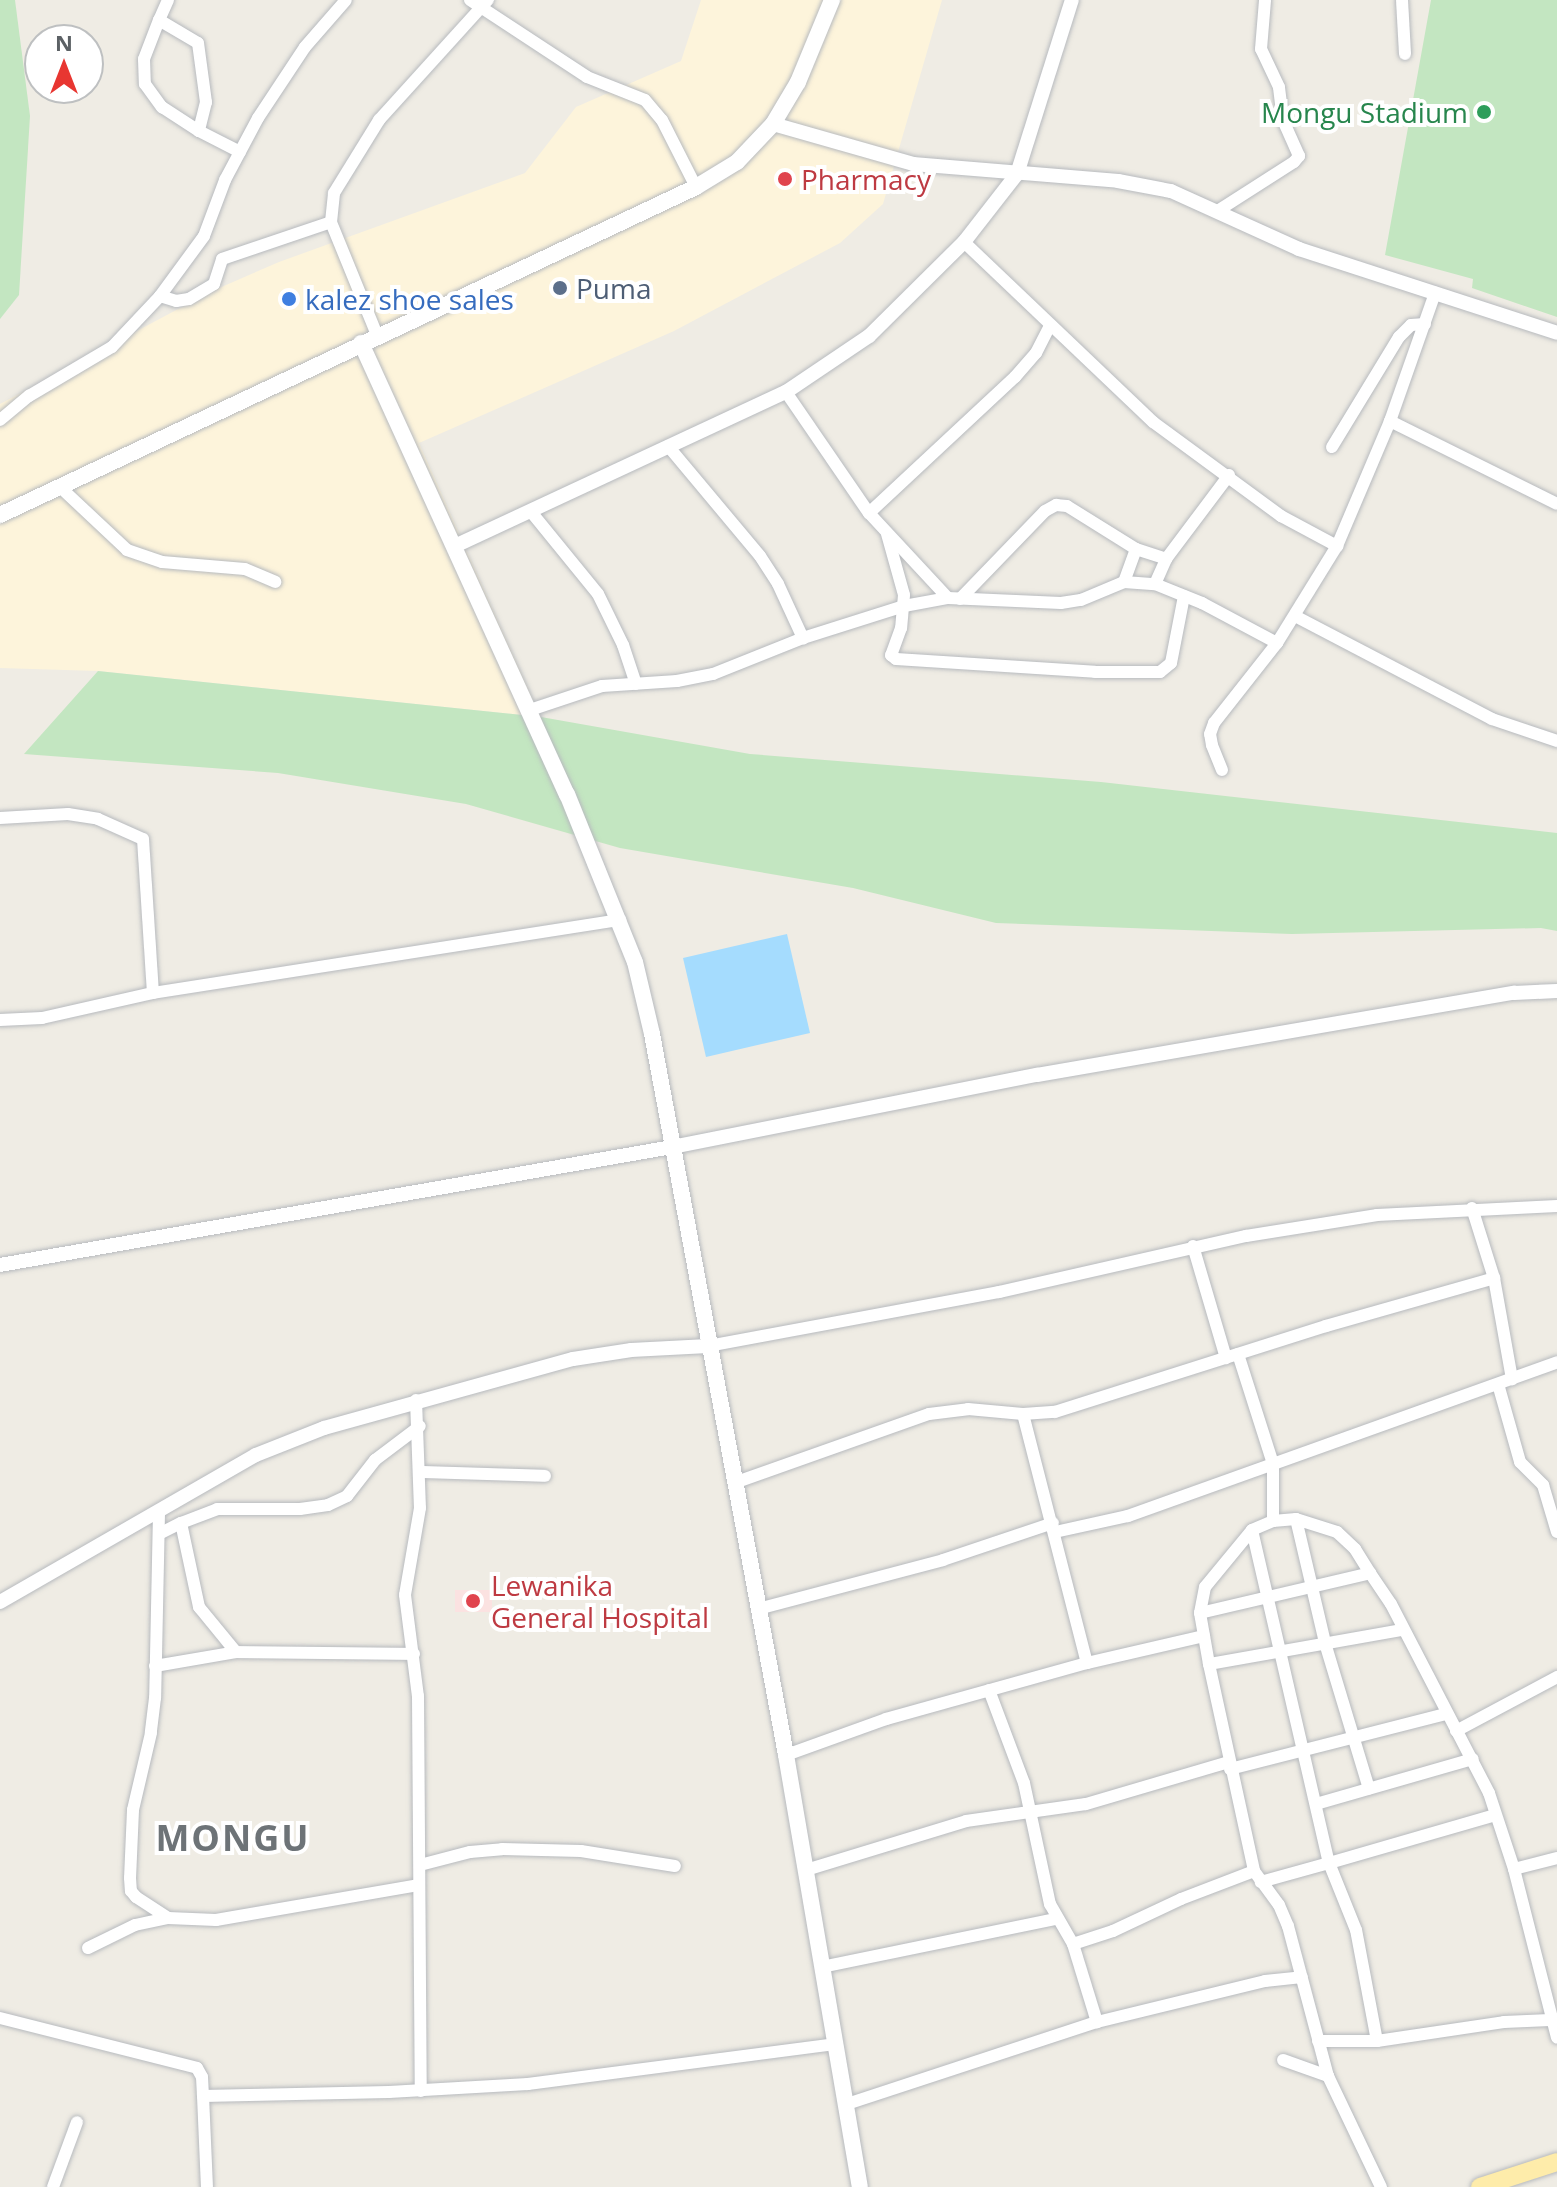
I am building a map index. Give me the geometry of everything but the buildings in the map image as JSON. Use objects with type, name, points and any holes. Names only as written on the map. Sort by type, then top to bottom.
[{"type":"main road","points":[[0,515],[696,187],[737,162],[773,124],[798,82],[832,0]]},
{"type":"main road","points":[[361,343],[567,794],[620,920],[652,1034],[786,1755],[860,2187]]},
{"type":"main road","points":[[1480,2187],[1557,2162]]},
{"type":"street","points":[[168,0],[144,59],[145,84],[162,107],[240,152]]},
{"type":"street","points":[[0,420],[29,396],[112,347],[160,296],[204,236],[240,152],[305,47],[346,0]]},
{"type":"street","points":[[455,546],[532,513],[786,392],[869,336],[964,242],[1017,174],[1072,0]]},
{"type":"street","points":[[1219,210],[1299,156],[1283,120],[1279,87],[1261,49],[1265,0]]},
{"type":"street","points":[[1402,0],[1405,54]]},
{"type":"street","points":[[377,335],[331,222],[337,184],[379,120],[479,3],[587,77],[645,100],[662,120],[696,187]]},
{"type":"street","points":[[159,20],[198,43],[206,102],[199,131]]},
{"type":"street","points":[[773,124],[913,164],[1118,181],[1171,191],[1219,210],[1299,249],[1557,333]]},
{"type":"street","points":[[160,296],[176,301],[189,299],[214,284],[222,259],[331,222]]},
{"type":"street","points":[[964,242],[1153,422],[1281,516],[1337,546]]},
{"type":"street","points":[[1222,770],[1210,734],[1214,723],[1277,643],[1337,546],[1390,421],[1435,293]]},
{"type":"street","points":[[1332,447],[1399,337],[1411,325],[1425,324]]},
{"type":"street","points":[[869,513],[1015,377],[1036,353],[1050,325]]},
{"type":"street","points":[[786,392],[869,513],[954,598]]},
{"type":"street","points":[[1390,421],[1557,504]]},
{"type":"street","points":[[668,446],[760,556],[778,584],[803,638]]},
{"type":"street","points":[[1155,584],[1166,559],[1229,475]]},
{"type":"street","points":[[60,487],[114,540],[137,554],[188,566],[245,569],[275,582]]},
{"type":"street","points":[[954,598],[1045,511],[1056,505],[1077,511],[1136,549],[1166,559]]},
{"type":"street","points":[[532,513],[598,594],[623,645],[636,684]]},
{"type":"street","points":[[887,534],[900,572],[904,606],[892,658],[925,663],[1146,674],[1160,672],[1171,663],[1184,596]]},
{"type":"street","points":[[1124,582],[1136,549]]},
{"type":"street","points":[[527,711],[585,689],[677,681],[713,674],[803,638],[904,606],[954,598],[1061,603],[1081,600],[1124,582],[1155,584],[1277,643]]},
{"type":"street","points":[[1295,616],[1492,719],[1557,741]]},
{"type":"street","points":[[0,818],[68,814],[98,819],[143,839],[153,993]]},
{"type":"street","points":[[0,1020],[71,1013],[153,993],[620,920]]},
{"type":"street","points":[[0,1265],[672,1147],[1037,1075],[1514,993],[1557,991]]},
{"type":"street","points":[[0,1602],[256,1455],[324,1428],[416,1400],[573,1359],[631,1350],[708,1346],[984,1295],[1193,1246],[1377,1215],[1557,1206]]},
{"type":"street","points":[[1472,1208],[1494,1278],[1512,1379]]},
{"type":"street","points":[[1193,1246],[1273,1464],[1273,1521]]},
{"type":"street","points":[[734,1483],[929,1414],[968,1409],[1023,1414],[1055,1412],[1494,1278]]},
{"type":"street","points":[[758,1609],[1054,1528],[1128,1516],[1557,1362]]},
{"type":"street","points":[[1498,1384],[1520,1462],[1543,1485],[1557,1532]]},
{"type":"street","points":[[416,1400],[420,1426],[420,1508],[405,1595],[414,1654],[420,1865],[421,2091]]},
{"type":"street","points":[[1023,1414],[1087,1663]]},
{"type":"street","points":[[159,1534],[181,1523],[230,1507],[300,1509],[328,1505],[347,1496],[375,1460],[420,1426]]},
{"type":"street","points":[[421,1472],[545,1476]]},
{"type":"street","points":[[159,1513],[151,1733],[133,1810],[131,1891],[168,1918]]},
{"type":"street","points":[[1296,1519],[1325,1643],[1369,1789]]},
{"type":"street","points":[[1381,2187],[1328,2076],[1288,1926],[1279,1905],[1258,1877],[1230,1766],[1209,1664],[1200,1613],[1205,1587],[1252,1530],[1273,1521],[1296,1519],[1337,1532],[1355,1549],[1370,1573],[1445,1714],[1473,1759],[1514,1869],[1557,2038]]},
{"type":"street","points":[[181,1523],[199,1607],[236,1652]]},
{"type":"street","points":[[1252,1530],[1329,1863],[1356,1930],[1377,2041]]},
{"type":"street","points":[[1200,1613],[1370,1573]]},
{"type":"street","points":[[1209,1664],[1402,1630]]},
{"type":"street","points":[[786,1755],[886,1719],[1087,1663],[1204,1636]]},
{"type":"street","points":[[155,1666],[236,1652],[414,1654]]},
{"type":"street","points":[[1456,1731],[1557,1677]]},
{"type":"street","points":[[989,1690],[1024,1783],[1056,1919],[1073,1944],[1097,2022]]},
{"type":"street","points":[[806,1870],[966,1821],[1086,1804],[1445,1714]]},
{"type":"street","points":[[1316,1804],[1473,1759]]},
{"type":"street","points":[[1073,1944],[1113,1931],[1192,1894],[1329,1863],[1495,1815]]},
{"type":"street","points":[[420,1865],[470,1852],[502,1849],[581,1851],[675,1866]]},
{"type":"street","points":[[1514,1869],[1557,1858]]},
{"type":"street","points":[[88,1948],[135,1925],[168,1918],[216,1920],[418,1885]]},
{"type":"street","points":[[822,1967],[1056,1919]]},
{"type":"street","points":[[847,2104],[1097,2022],[1265,1981],[1302,1977]]},
{"type":"street","points":[[0,2018],[197,2068],[202,2077],[207,2187]]},
{"type":"street","points":[[1318,2041],[1377,2041],[1504,2022],[1550,2020]]},
{"type":"street","points":[[203,2096],[421,2091],[528,2084],[684,2067],[836,2044]]},
{"type":"street","points":[[1283,2060],[1328,2076]]},
{"type":"street","points":[[53,2187],[77,2122]]},
{"type":"shaded area","points":[[701,0],[942,0],[883,204],[840,243],[674,331],[419,443],[541,717],[98,671],[0,668],[0,404],[210,292],[279,262],[525,173],[576,107],[681,61]]},
{"type":"shaded area","name":"Lewanika General Hospital","points":[[455,1590],[492,1590],[492,1612],[455,1612]]},
{"type":"green space","points":[[0,0],[15,0],[24,70],[24,104],[28,104],[30,116],[19,295],[0,319]]},
{"type":"green space","name":"Mongu Stadium","points":[[1431,0],[1557,0],[1557,317],[1472,288],[1473,279],[1385,255]]},
{"type":"green space","points":[[98,671],[541,717],[750,754],[1101,782],[1557,833],[1557,931],[1541,928],[1292,934],[996,923],[853,888],[620,848],[466,804],[278,773],[24,754]]},
{"type":"water","points":[[787,934],[810,1033],[706,1057],[683,958]]},
{"type":"place","name":"Mongu Stadium","points":[[1484,112]]},
{"type":"place","name":"Pharmacy","points":[[785,179]]},
{"type":"place","name":"Puma","points":[[560,288]]},
{"type":"place","name":"kalez shoe sales","points":[[289,299]]},
{"type":"place","name":"Lewanika General Hospital","points":[[473,1601]]},
{"type":"district","name":"MONGU","points":[[233,1838]]}]
